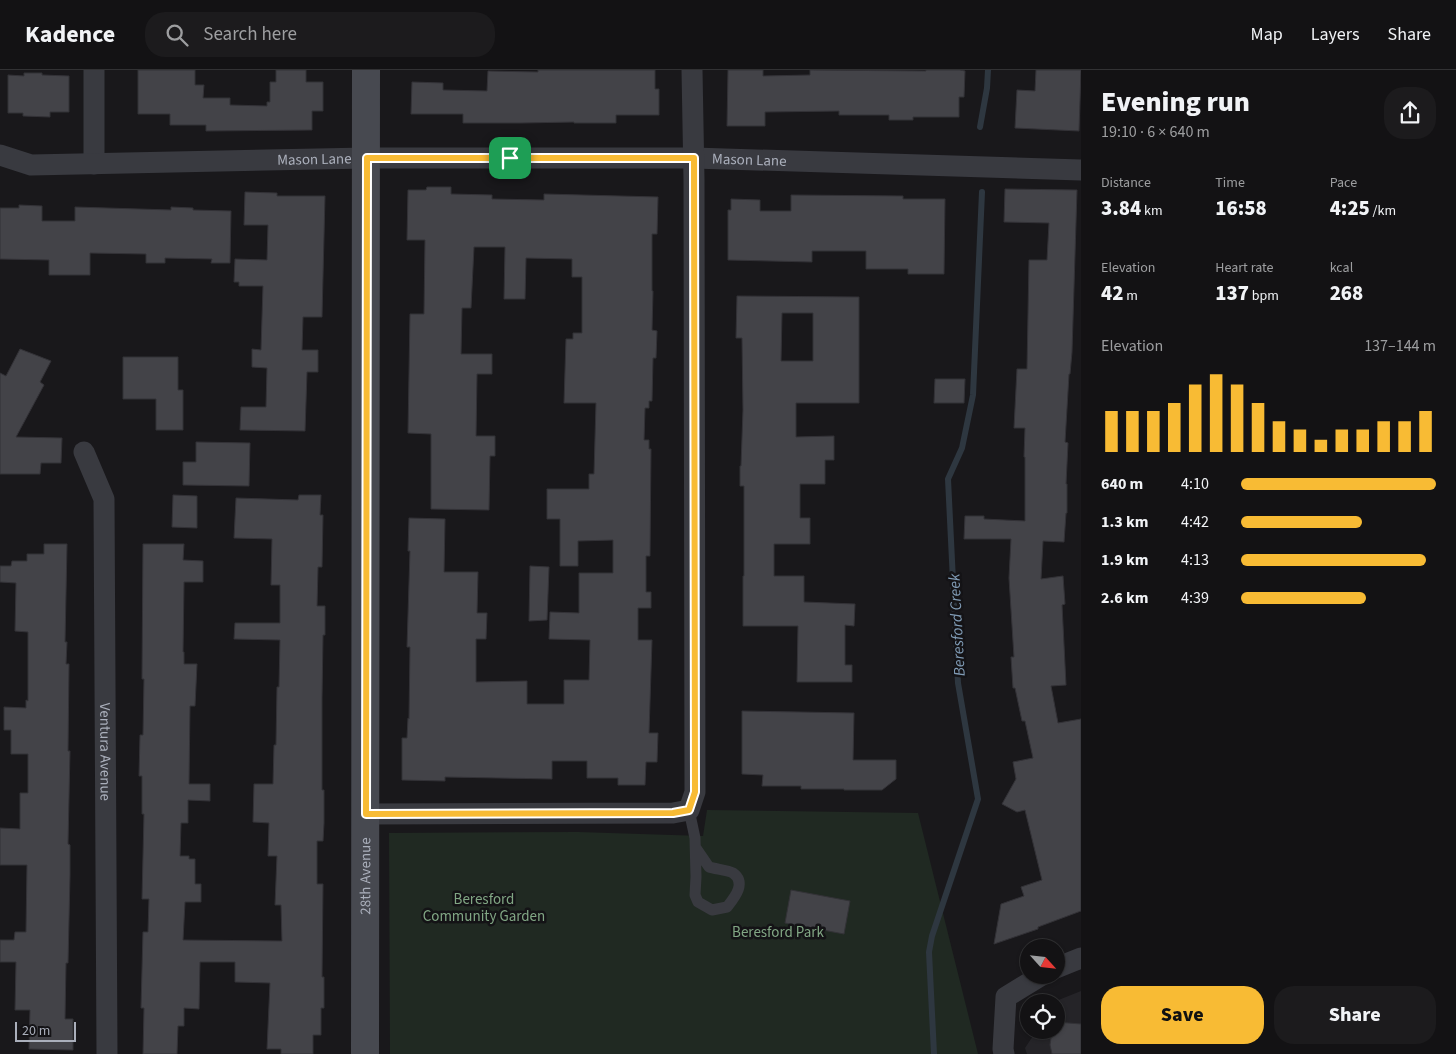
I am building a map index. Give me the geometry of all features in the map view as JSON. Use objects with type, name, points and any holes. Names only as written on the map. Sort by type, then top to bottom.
[{"type":"street","points":[[94,70],[94,164]]},
{"type":"street","name":"28th Avenue","points":[[365,1054],[366,70]]},
{"type":"street","points":[[366,814],[673,813],[689,810],[695,792],[694,158],[692,70]]},
{"type":"street","name":"Mason Lane","points":[[0,155],[31,165],[367,158],[694,158],[1081,170]]},
{"type":"street","name":"Ventura Avenue","points":[[84,452],[104,499],[107,1054]]},
{"type":"street","points":[[1065,964],[1081,958]]},
{"type":"street","points":[[1004,1054],[1006,997],[1027,984]]},
{"type":"lane","points":[[689,810],[696,848],[695,895],[698,902],[712,910],[727,907],[736,896],[740,887],[738,879],[732,872],[709,867],[696,848]]},
{"type":"shaded area","points":[[1081,991],[1081,1054],[1027,1054],[1025,1048],[1031,1039],[1065,1039],[1065,998]]},
{"type":"green space","name":"Beresford Park","points":[[707,810],[918,813],[978,1054],[390,1054],[389,833],[578,832],[703,836]]},
{"type":"building","points":[[138,70],[195,70],[195,85],[204,85],[203,98],[230,98],[230,105],[267,106],[267,102],[270,102],[270,82],[276,82],[276,70],[306,70],[306,82],[323,82],[323,111],[312,111],[312,130],[206,131],[206,125],[170,125],[170,114],[138,114]]},
{"type":"building","points":[[538,70],[655,70],[655,89],[659,89],[659,115],[616,115],[616,123],[463,123],[463,114],[411,114],[412,82],[443,83],[443,90],[487,91],[488,71],[538,72]]},
{"type":"building","points":[[728,70],[763,70],[763,76],[810,75],[810,70],[960,70],[965,71],[964,97],[959,97],[959,117],[913,117],[913,120],[889,120],[889,115],[839,115],[839,111],[765,112],[765,126],[727,126]]},
{"type":"building","points":[[1036,70],[1081,70],[1079,131],[1015,128],[1017,90],[1035,91]]},
{"type":"building","points":[[24,73],[69,76],[69,112],[50,112],[50,117],[23,116],[23,113],[8,113],[8,75],[24,76]]},
{"type":"building","points":[[427,187],[451,187],[451,194],[492,195],[492,199],[544,200],[544,194],[658,197],[657,234],[652,234],[652,330],[657,331],[656,358],[653,358],[652,401],[649,401],[649,408],[645,408],[644,440],[649,440],[649,449],[651,449],[650,556],[646,556],[646,592],[651,592],[651,608],[638,608],[638,640],[652,640],[649,733],[658,733],[657,762],[646,762],[645,785],[618,785],[618,778],[587,778],[587,761],[552,761],[552,779],[445,777],[445,781],[402,780],[402,738],[407,738],[409,719],[410,647],[407,647],[410,551],[408,551],[409,518],[445,519],[444,572],[478,572],[477,613],[487,613],[486,639],[476,639],[476,682],[527,681],[527,704],[564,704],[564,680],[589,680],[590,640],[549,639],[550,612],[579,613],[579,573],[613,573],[613,540],[578,541],[578,566],[560,566],[560,519],[547,519],[547,489],[589,489],[589,474],[594,474],[596,403],[564,403],[566,339],[573,339],[573,333],[582,333],[582,277],[572,277],[572,259],[526,258],[525,299],[504,299],[505,247],[474,247],[471,308],[462,308],[461,354],[492,354],[492,374],[477,374],[476,436],[495,436],[495,456],[490,456],[489,510],[431,509],[431,434],[408,433],[410,314],[424,314],[425,240],[407,240],[408,190],[426,190]]},
{"type":"building","points":[[1005,189],[1077,190],[1072,352],[1065,442],[1068,443],[1067,513],[1064,542],[1043,541],[1041,579],[1063,576],[1065,604],[1062,605],[1066,685],[1051,686],[1058,723],[1081,719],[1081,911],[1038,927],[1038,929],[994,944],[1001,904],[1024,896],[1021,887],[1042,880],[1025,810],[1017,812],[1002,804],[1016,779],[1013,762],[1033,758],[1025,721],[1022,721],[1015,688],[1013,688],[1011,657],[1014,657],[1009,578],[1011,539],[964,539],[965,516],[984,516],[984,519],[1025,521],[1025,428],[1014,428],[1017,369],[1027,369],[1029,260],[1047,260],[1049,223],[1004,222]]},
{"type":"building","points":[[245,192],[277,193],[277,196],[325,196],[322,317],[303,317],[302,350],[318,350],[318,372],[307,372],[305,431],[240,430],[241,407],[266,407],[267,368],[252,367],[252,349],[261,350],[263,286],[239,286],[239,282],[234,282],[235,259],[267,260],[268,225],[244,225]]},
{"type":"building","points":[[791,195],[903,196],[903,199],[945,199],[944,274],[908,274],[908,269],[866,269],[866,251],[812,251],[812,262],[728,260],[728,210],[731,210],[731,199],[760,200],[760,211],[791,211]]},
{"type":"building","points":[[19,205],[42,206],[42,221],[75,221],[75,207],[171,210],[171,207],[193,208],[193,210],[231,211],[230,263],[211,263],[212,259],[165,258],[165,263],[146,263],[146,254],[90,253],[90,275],[49,275],[49,260],[0,259],[0,208],[19,208]]},
{"type":"building","points":[[737,296],[859,297],[859,403],[796,403],[796,437],[834,436],[834,460],[825,460],[825,484],[800,484],[800,518],[810,518],[810,544],[774,544],[774,576],[804,576],[804,602],[855,604],[854,626],[845,625],[845,665],[852,665],[852,682],[797,682],[798,626],[743,626],[744,486],[740,486],[743,410],[742,338],[736,338]],"holes":[[[782,313],[813,313],[813,361],[781,361]]]},
{"type":"building","points":[[20,349],[51,361],[40,382],[44,385],[16,437],[62,438],[61,463],[41,463],[40,474],[0,474],[0,373],[6,376]]},
{"type":"building","points":[[123,357],[178,357],[178,390],[183,390],[183,430],[156,430],[156,399],[123,399]]},
{"type":"building","points":[[935,379],[965,379],[964,403],[934,403]]},
{"type":"building","points":[[196,442],[250,443],[249,486],[183,485],[183,462],[196,462]]},
{"type":"building","points":[[173,495],[197,496],[197,528],[172,527]]},
{"type":"building","points":[[299,495],[321,495],[320,515],[323,515],[322,567],[318,567],[317,606],[325,606],[322,698],[324,823],[323,841],[317,841],[317,884],[323,884],[322,977],[324,977],[324,1008],[321,1008],[321,1035],[313,1035],[313,1054],[281,1054],[281,1049],[267,1049],[270,983],[235,982],[235,962],[200,962],[199,1009],[184,1008],[184,1026],[178,1026],[177,1054],[143,1054],[144,1008],[141,1008],[143,932],[148,932],[149,899],[142,899],[144,814],[142,814],[142,776],[139,776],[140,735],[143,735],[144,679],[142,679],[143,544],[184,544],[183,560],[203,561],[203,582],[184,582],[183,652],[184,664],[197,664],[195,706],[190,706],[189,784],[210,784],[210,801],[188,800],[188,823],[181,823],[180,856],[189,856],[189,859],[195,859],[195,884],[201,884],[201,902],[185,902],[183,940],[282,941],[281,905],[275,905],[277,856],[268,856],[269,823],[253,822],[254,784],[273,784],[280,640],[234,639],[235,623],[280,623],[280,585],[271,585],[272,539],[234,538],[236,498],[298,500]]},
{"type":"building","points":[[44,544],[67,544],[65,642],[67,642],[66,664],[69,664],[68,844],[70,845],[70,875],[65,1019],[73,1019],[73,1050],[29,1049],[30,1010],[15,1010],[16,962],[0,962],[0,940],[14,940],[15,932],[26,932],[27,865],[0,865],[0,828],[20,829],[20,793],[28,793],[28,754],[11,754],[11,730],[4,730],[4,707],[26,708],[26,700],[28,701],[28,632],[15,631],[16,583],[0,582],[0,566],[11,566],[12,561],[27,561],[27,554],[44,554]]},
{"type":"building","points":[[530,566],[549,567],[547,620],[529,621]]},
{"type":"building","points":[[742,711],[854,713],[853,760],[896,760],[896,779],[882,790],[801,789],[801,786],[762,786],[763,775],[742,774]]},
{"type":"building","points":[[791,890],[850,901],[844,934],[785,923]]},
{"type":"building","points":[[1065,1023],[1081,1024],[1081,1054],[1052,1054],[1051,1039],[1065,1039]]},
{"type":"waterway","name":"Beresford Creek","points":[[980,127],[987,88],[988,70]]},
{"type":"waterway","name":"Beresford Creek","points":[[934,1054],[929,952],[932,936],[978,799],[958,683],[948,479],[962,448],[973,395],[982,192]]},
{"type":"route","points":[[367,158],[510,158],[694,158],[695,792],[689,810],[673,813],[366,814],[367,158]]},
{"type":"park label","name":"Beresford Community Garden","points":[[484,908]]}]
